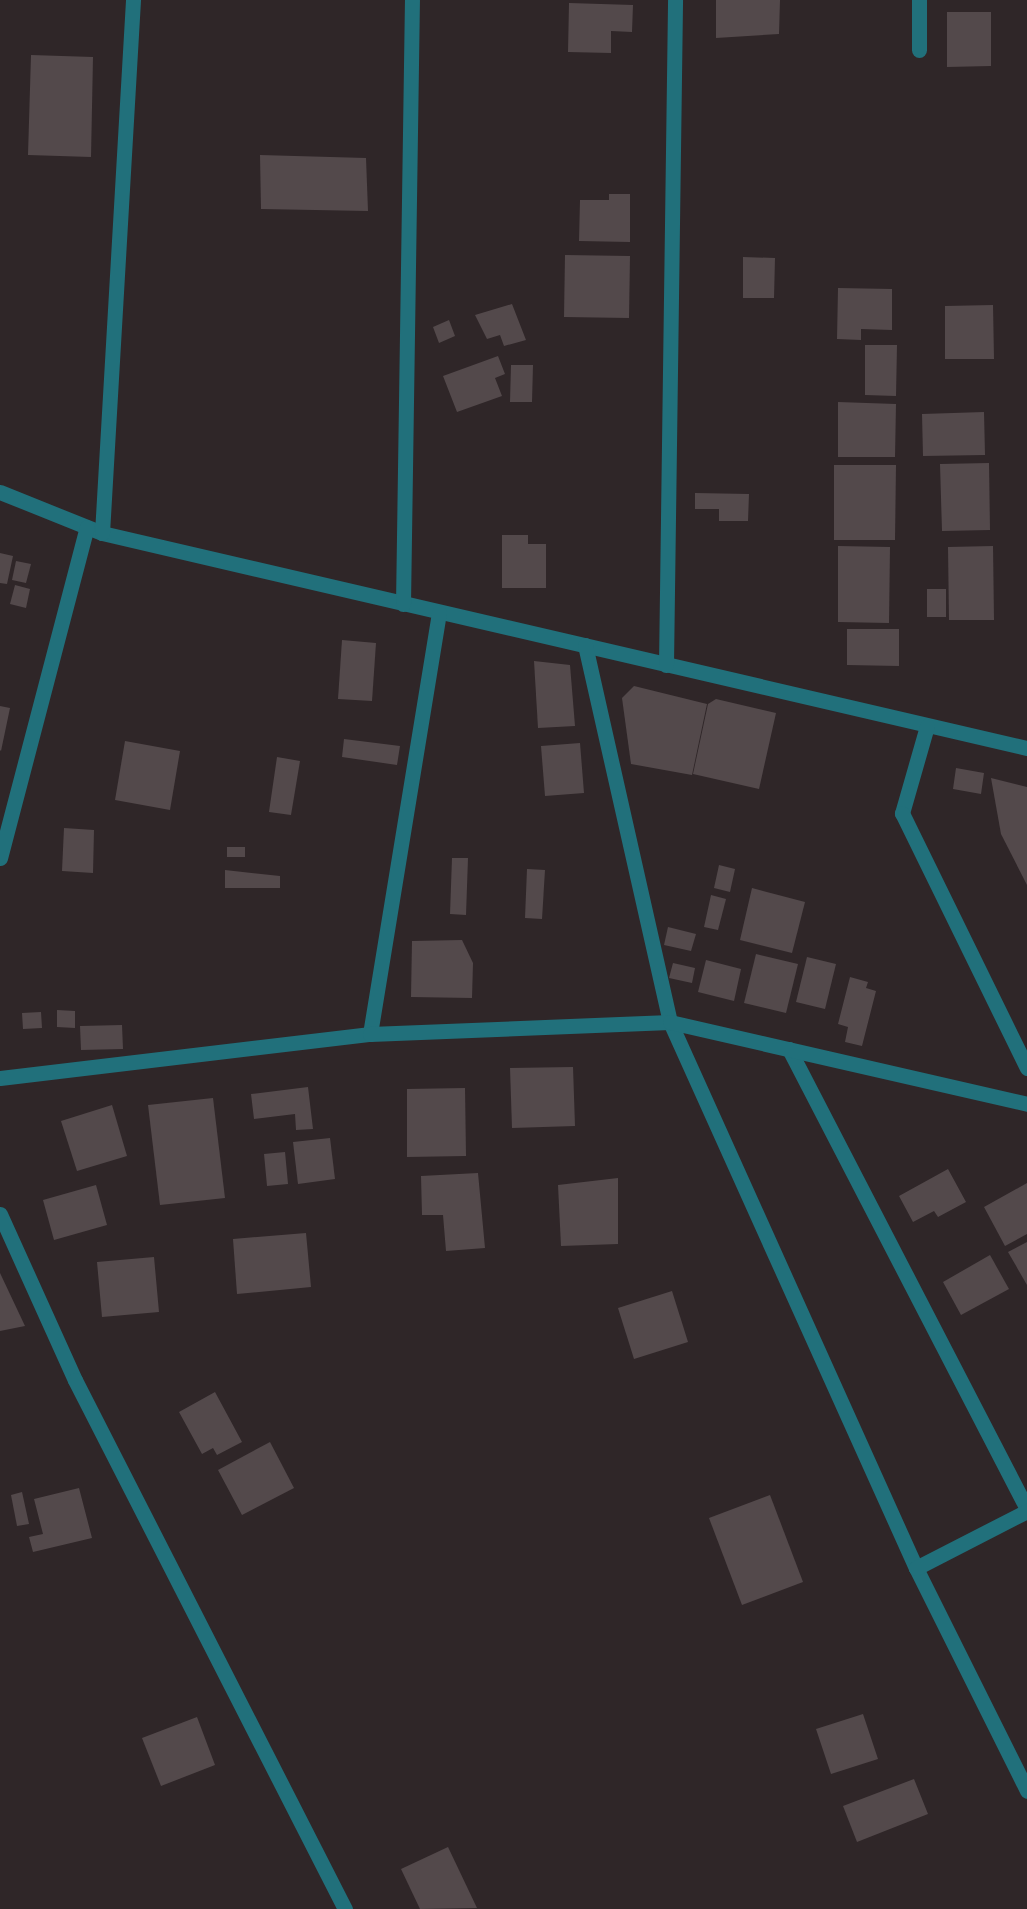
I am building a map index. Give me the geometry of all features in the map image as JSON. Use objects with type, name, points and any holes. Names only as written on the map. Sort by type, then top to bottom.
[{"type":"street","points":[[102,533],[133,0]]},
{"type":"street","points":[[403,604],[412,0]]},
{"type":"street","points":[[666,665],[675,0]]},
{"type":"street","points":[[919,0],[919,50]]},
{"type":"street","points":[[0,492],[102,533],[439,614],[585,645],[1027,748]]},
{"type":"street","points":[[0,858],[7,803],[87,527]]},
{"type":"street","points":[[370,1034],[439,614]]},
{"type":"street","points":[[585,645],[670,1022],[916,1568],[1027,1791]]},
{"type":"street","points":[[927,726],[902,813],[1027,1068]]},
{"type":"street","points":[[0,1078],[370,1034],[670,1022],[1027,1104]]},
{"type":"street","points":[[789,1049],[1027,1510],[916,1568]]},
{"type":"street","points":[[0,1214],[75,1380],[345,1909]]},
{"type":"building","points":[[716,0],[780,0],[779,34],[716,38]]},
{"type":"building","points":[[569,3],[633,5],[632,32],[611,31],[611,53],[568,52]]},
{"type":"building","points":[[947,12],[991,12],[991,66],[947,67]]},
{"type":"building","points":[[31,55],[93,57],[91,157],[28,155]]},
{"type":"building","points":[[260,155],[366,158],[368,211],[261,209]]},
{"type":"building","points":[[609,194],[630,194],[630,242],[579,241],[580,200],[609,200]]},
{"type":"building","points":[[565,255],[630,256],[629,318],[564,317]]},
{"type":"building","points":[[743,257],[775,258],[774,298],[743,298]]},
{"type":"building","points":[[838,288],[892,289],[892,330],[861,329],[861,340],[837,339]]},
{"type":"building","points":[[512,304],[526,340],[504,346],[500,335],[487,339],[475,315]]},
{"type":"building","points":[[993,305],[994,359],[945,359],[945,306]]},
{"type":"building","points":[[449,320],[455,336],[439,343],[433,327]]},
{"type":"building","points":[[865,345],[897,345],[896,396],[865,395]]},
{"type":"building","points":[[498,356],[505,374],[495,378],[502,396],[457,412],[443,376]]},
{"type":"building","points":[[511,365],[533,365],[532,402],[510,402]]},
{"type":"building","points":[[838,402],[896,404],[895,457],[838,457]]},
{"type":"building","points":[[984,412],[985,455],[923,456],[922,414]]},
{"type":"building","points":[[989,463],[990,530],[942,531],[940,464]]},
{"type":"building","points":[[834,465],[896,465],[895,540],[834,540]]},
{"type":"building","points":[[695,493],[749,494],[748,521],[719,521],[719,509],[695,509]]},
{"type":"building","points":[[502,535],[528,535],[528,544],[546,544],[546,588],[502,588]]},
{"type":"building","points":[[838,546],[890,547],[889,623],[838,622]]},
{"type":"building","points":[[993,546],[994,620],[949,620],[948,547]]},
{"type":"building","points":[[0,553],[13,556],[7,584],[0,583]]},
{"type":"building","points":[[16,561],[31,564],[26,583],[12,580]]},
{"type":"building","points":[[15,585],[30,589],[26,608],[10,604]]},
{"type":"building","points":[[927,589],[946,589],[946,617],[927,617]]},
{"type":"building","points":[[847,629],[899,629],[899,666],[847,665]]},
{"type":"building","points":[[342,640],[376,643],[372,701],[338,699]]},
{"type":"building","points":[[534,661],[570,665],[575,726],[538,728]]},
{"type":"building","points":[[634,686],[707,704],[692,775],[631,764],[622,698]]},
{"type":"building","points":[[716,699],[776,713],[759,789],[693,774],[708,704]]},
{"type":"building","points":[[0,706],[10,708],[1,751],[0,750]]},
{"type":"building","points":[[344,739],[400,746],[397,765],[342,757]]},
{"type":"building","points":[[125,741],[180,751],[170,810],[115,800]]},
{"type":"building","points":[[580,743],[584,793],[545,796],[541,746]]},
{"type":"building","points":[[277,757],[300,761],[291,815],[269,812]]},
{"type":"building","points":[[956,768],[984,773],[981,794],[953,789]]},
{"type":"building","points":[[991,778],[1027,787],[1027,885],[1001,834]]},
{"type":"building","points":[[64,828],[94,830],[93,873],[62,871]]},
{"type":"building","points":[[227,847],[245,847],[245,857],[227,857]]},
{"type":"building","points":[[452,858],[468,858],[466,915],[450,914]]},
{"type":"building","points":[[719,865],[735,869],[730,892],[714,888]]},
{"type":"building","points":[[527,869],[545,870],[542,919],[525,918]]},
{"type":"building","points":[[225,870],[280,876],[280,888],[225,888]]},
{"type":"building","points":[[752,888],[805,902],[792,953],[740,940]]},
{"type":"building","points":[[711,895],[726,899],[718,930],[704,927]]},
{"type":"building","points":[[668,927],[696,934],[691,951],[664,945]]},
{"type":"building","points":[[462,940],[473,963],[472,998],[411,997],[412,941]]},
{"type":"building","points":[[756,954],[798,964],[786,1013],[744,1003]]},
{"type":"building","points":[[807,957],[836,964],[825,1009],[796,1002]]},
{"type":"building","points":[[706,960],[741,969],[734,1001],[698,992]]},
{"type":"building","points":[[673,963],[695,968],[692,983],[669,978]]},
{"type":"building","points":[[850,977],[868,982],[866,988],[876,991],[862,1046],[845,1042],[848,1027],[838,1024]]},
{"type":"building","points":[[57,1010],[75,1011],[75,1028],[57,1027]]},
{"type":"building","points":[[41,1012],[42,1028],[23,1029],[22,1013]]},
{"type":"building","points":[[122,1025],[123,1049],[81,1050],[80,1026]]},
{"type":"building","points":[[573,1067],[575,1126],[512,1128],[510,1068]]},
{"type":"building","points":[[308,1087],[313,1129],[296,1130],[295,1114],[254,1119],[251,1094]]},
{"type":"building","points":[[465,1088],[466,1156],[407,1157],[407,1089]]},
{"type":"building","points":[[213,1098],[225,1198],[160,1205],[148,1105]]},
{"type":"building","points":[[112,1105],[127,1156],[77,1171],[61,1121]]},
{"type":"building","points":[[330,1138],[335,1179],[298,1184],[293,1142]]},
{"type":"building","points":[[285,1152],[288,1184],[267,1186],[264,1154]]},
{"type":"building","points":[[948,1169],[966,1202],[938,1217],[934,1211],[913,1222],[899,1196]]},
{"type":"building","points":[[478,1173],[485,1248],[446,1251],[443,1215],[422,1215],[421,1176]]},
{"type":"building","points":[[618,1178],[618,1244],[561,1246],[558,1185]]},
{"type":"building","points":[[1027,1183],[1027,1234],[1005,1246],[984,1207]]},
{"type":"building","points":[[96,1185],[107,1225],[54,1240],[43,1200]]},
{"type":"building","points":[[306,1233],[311,1287],[237,1294],[233,1239]]},
{"type":"building","points":[[1027,1242],[1027,1285],[1008,1252]]},
{"type":"building","points":[[990,1255],[1009,1289],[961,1315],[943,1282]]},
{"type":"building","points":[[154,1257],[159,1312],[102,1317],[97,1262]]},
{"type":"building","points":[[0,1273],[25,1326],[0,1331]]},
{"type":"building","points":[[672,1291],[688,1342],[634,1359],[618,1308]]},
{"type":"building","points":[[215,1392],[242,1442],[217,1455],[213,1448],[202,1454],[179,1412]]},
{"type":"building","points":[[270,1442],[294,1488],[242,1515],[218,1470]]},
{"type":"building","points":[[79,1488],[92,1538],[33,1552],[29,1537],[43,1534],[34,1499]]},
{"type":"building","points":[[22,1492],[29,1524],[17,1526],[11,1495]]},
{"type":"building","points":[[770,1495],[803,1582],[742,1605],[709,1518]]},
{"type":"building","points":[[863,1714],[878,1759],[831,1774],[816,1729]]},
{"type":"building","points":[[197,1717],[215,1765],[161,1786],[142,1738]]},
{"type":"building","points":[[914,1779],[928,1814],[857,1842],[843,1806]]},
{"type":"building","points":[[448,1847],[477,1908],[420,1909],[401,1869]]}]
